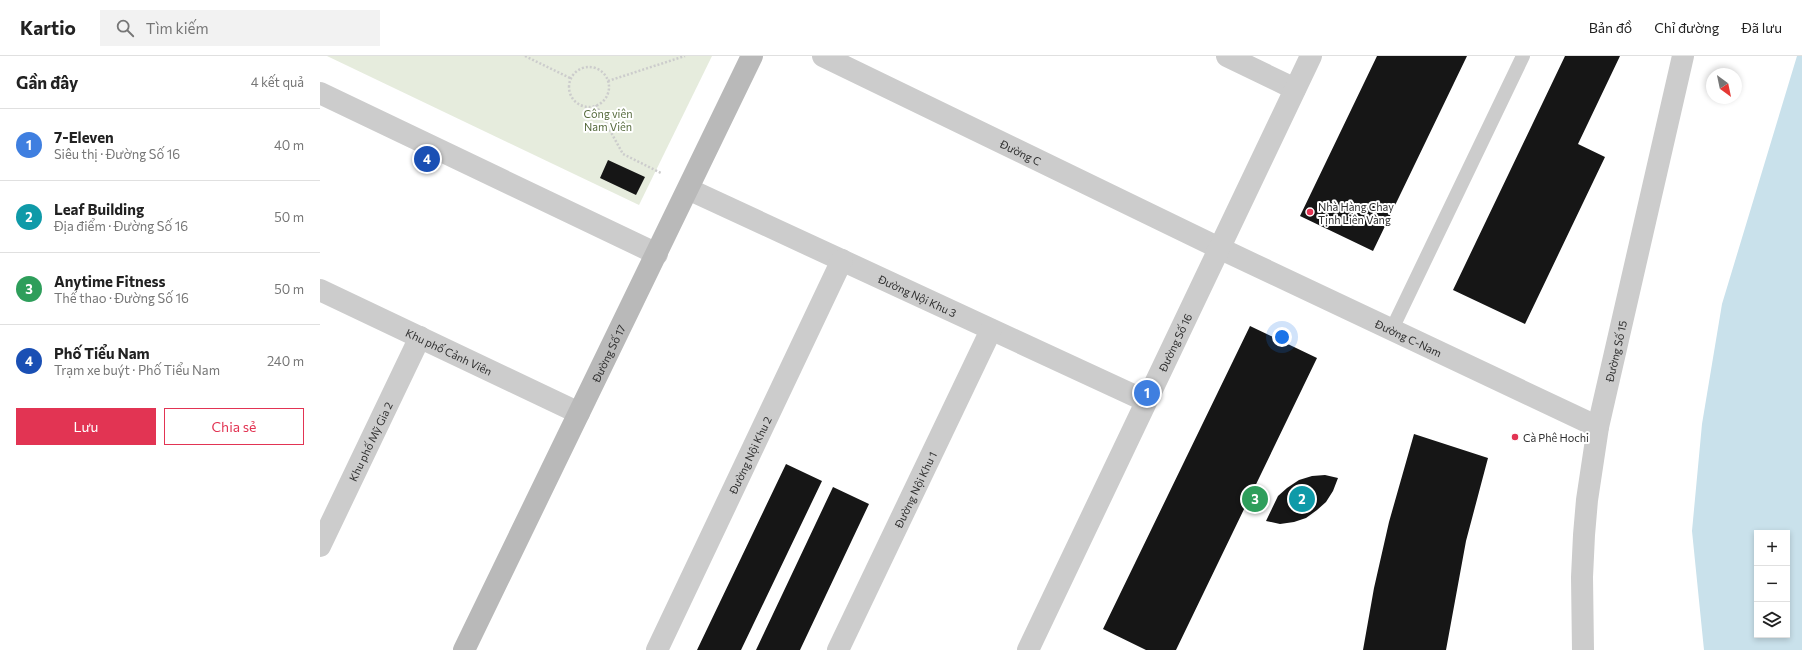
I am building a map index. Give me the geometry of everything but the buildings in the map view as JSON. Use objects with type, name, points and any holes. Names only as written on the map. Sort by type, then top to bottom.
[{"type":"street","name":"Đường Số 17","points":[[464,650],[752,56]]},
{"type":"street","name":"Đường C","points":[[823,56],[1219,248]]},
{"type":"street","points":[[1227,56],[1295,89]]},
{"type":"street","name":"Đường Số 16","points":[[1028,650],[1311,56]]},
{"type":"street","name":"Đường Số 15","points":[[1583,650],[1582,577],[1584,535],[1587,500],[1598,427],[1683,56]]},
{"type":"street","points":[[320,93],[657,254]]},
{"type":"street","name":"Đường Nội Khu 3","points":[[688,189],[1146,402]]},
{"type":"street","name":"Đường C-Nam","points":[[1219,248],[1598,427]]},
{"type":"street","name":"Đường Nội Khu 2","points":[[656,650],[842,260]]},
{"type":"street","name":"Khu phố Cảnh Viên","points":[[320,290],[579,413]]},
{"type":"street","name":"Đường Nội Khu 1","points":[[838,650],[991,330]]},
{"type":"street","name":"Khu phố Mỹ Gia 2","points":[[320,546],[420,337]]},
{"type":"lane","points":[[1392,329],[1523,56]]},
{"type":"path","points":[[526,56],[570,78]]},
{"type":"path","points":[[608,81],[685,56]]},
{"type":"path","points":[[588,66],[601,70],[608,81],[607,94],[604,100],[596,105],[588,107],[582,106],[572,99],[568,88],[570,78],[576,71],[588,66]]},
{"type":"path","points":[[596,105],[624,154],[661,173]]},
{"type":"green space","name":"Công viên Nam Viên","points":[[327,56],[712,56],[639,205]]},
{"type":"water","points":[[1797,56],[1802,56],[1802,650],[1704,650],[1692,531],[1702,424],[1722,304]]},
{"type":"place","name":"Phố Tiểu Nam","points":[[427,159]]},
{"type":"place","name":"Nhà Hàng Chay Tịnh Liên Vàng","points":[[1310,212]]},
{"type":"place","name":"7-Eleven","points":[[1147,393]]},
{"type":"place","name":"Cà Phê Hochi","points":[[1515,437]]},
{"type":"place","name":"Anytime Fitness","points":[[1255,499]]},
{"type":"place","name":"Leaf Building","points":[[1302,499]]}]
